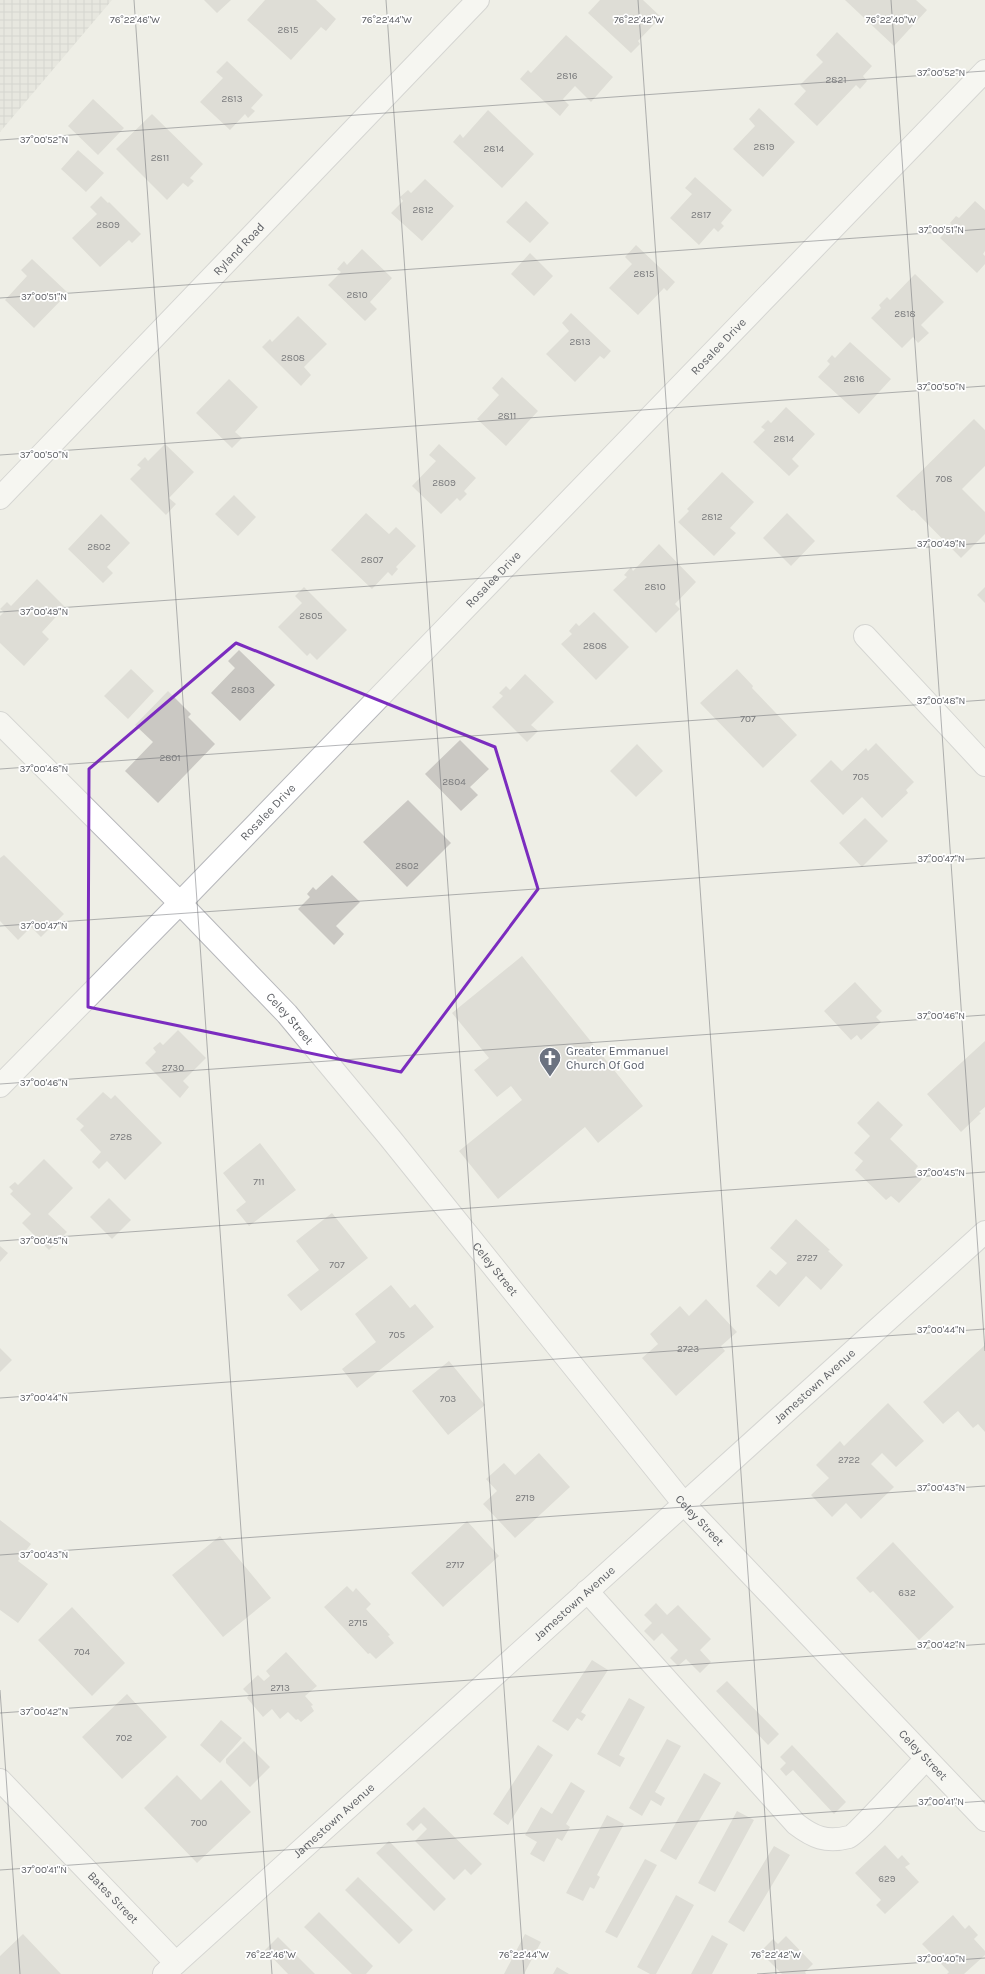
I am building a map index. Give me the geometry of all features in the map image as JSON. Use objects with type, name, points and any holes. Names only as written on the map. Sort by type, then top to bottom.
[{"type":"street","name":"Ryland Road","points":[[0,498],[478,0]]},
{"type":"street","name":"Rosalee Drive","points":[[0,1086],[180,903],[985,71]]},
{"type":"street","points":[[865,636],[985,765]]},
{"type":"street","name":"Celey Street","points":[[0,724],[180,903],[287,1014],[390,1138],[684,1504],[985,1820]]},
{"type":"street","name":"Jamestown Avenue","points":[[170,1969],[985,1232]]},
{"type":"street","points":[[587,1591],[796,1824],[812,1836],[829,1840],[851,1837],[926,1758]]},
{"type":"street","name":"Bates Street","points":[[0,1780],[170,1969]]},
{"type":"highlighted area","points":[[236,643],[495,747],[538,889],[401,1072],[88,1007],[89,769]]},
{"type":"shaded area","points":[[0,0],[112,0],[0,132]]},
{"type":"building","points":[[204,0],[231,0],[217,13]]},
{"type":"building","points":[[265,0],[316,0],[336,19],[326,31],[321,27],[291,60],[247,20]]},
{"type":"building","points":[[600,0],[643,0],[661,17],[638,41],[640,44],[631,53],[588,13]]},
{"type":"building","points":[[845,0],[916,0],[927,10],[894,46]]},
{"type":"building","points":[[837,32],[872,66],[863,76],[867,81],[860,89],[856,85],[817,126],[794,104],[806,91],[800,85],[823,62],[816,55]]},
{"type":"building","points":[[566,35],[613,77],[591,102],[575,86],[563,99],[569,105],[560,116],[520,79],[528,70],[531,73]]},
{"type":"building","points":[[227,61],[263,95],[251,108],[255,111],[248,118],[245,114],[230,130],[200,102],[223,78],[216,72]]},
{"type":"building","points":[[93,99],[124,128],[98,155],[68,126]]},
{"type":"building","points":[[759,108],[795,142],[763,177],[733,149],[755,126],[749,119]]},
{"type":"building","points":[[488,110],[534,154],[502,188],[453,142],[460,134],[463,138]]},
{"type":"building","points":[[152,114],[203,164],[190,178],[194,181],[188,187],[183,183],[167,200],[116,149]]},
{"type":"building","points":[[78,150],[104,173],[86,192],[61,169]]},
{"type":"building","points":[[695,177],[732,210],[721,223],[724,226],[718,232],[714,228],[699,245],[670,218],[692,194],[685,188]]},
{"type":"building","points":[[425,179],[454,206],[422,241],[391,213],[403,201],[400,197],[408,190],[411,193]]},
{"type":"building","points":[[101,196],[141,234],[132,243],[129,240],[100,267],[72,238],[97,214],[90,207]]},
{"type":"building","points":[[526,201],[549,223],[530,243],[506,222]]},
{"type":"building","points":[[975,201],[985,210],[985,251],[983,254],[985,256],[985,264],[977,273],[940,238],[952,225],[950,223],[956,216],[959,218]]},
{"type":"building","points":[[636,245],[675,282],[667,291],[664,288],[638,315],[609,288],[632,264],[625,257]]},
{"type":"building","points":[[362,249],[392,278],[370,302],[377,309],[365,321],[328,285],[341,272],[337,269],[344,261],[347,265]]},
{"type":"building","points":[[530,253],[553,276],[534,296],[511,274]]},
{"type":"building","points":[[32,259],[68,293],[34,328],[5,300],[27,276],[21,270]]},
{"type":"building","points":[[915,274],[944,302],[921,325],[929,333],[918,343],[913,337],[902,348],[871,318],[881,308],[879,305],[887,297],[890,300]]},
{"type":"building","points":[[571,313],[611,351],[604,359],[600,356],[575,382],[546,354],[569,331],[562,323]]},
{"type":"building","points":[[298,316],[327,344],[304,367],[311,375],[301,386],[262,347],[270,339],[272,342]]},
{"type":"building","points":[[850,342],[891,379],[859,414],[818,377],[830,364],[827,361],[832,355],[835,358]]},
{"type":"building","points":[[502,377],[538,411],[506,446],[477,419],[499,395],[492,388]]},
{"type":"building","points":[[229,379],[258,407],[235,432],[242,438],[232,448],[196,413]]},
{"type":"building","points":[[786,407],[815,434],[792,459],[799,466],[789,476],[753,442],[765,430],[761,427],[768,420],[771,423]]},
{"type":"building","points":[[974,419],[985,430],[985,466],[962,489],[985,512],[985,534],[961,558],[914,510],[912,511],[896,496]]},
{"type":"building","points":[[165,444],[194,472],[169,498],[176,504],[166,515],[130,479],[141,468],[137,465],[145,457],[148,461]]},
{"type":"building","points":[[439,444],[476,478],[464,491],[467,494],[460,501],[457,498],[441,514],[412,486],[436,461],[429,455]]},
{"type":"building","points":[[722,472],[754,502],[730,528],[736,533],[714,556],[678,522],[689,511],[687,509]]},
{"type":"building","points":[[234,495],[256,517],[238,536],[215,514]]},
{"type":"building","points":[[366,513],[389,534],[396,527],[416,546],[396,567],[398,569],[392,576],[388,572],[372,589],[331,550]]},
{"type":"building","points":[[787,513],[815,541],[791,566],[763,538]]},
{"type":"building","points":[[101,514],[130,543],[107,567],[113,573],[103,583],[68,549]]},
{"type":"building","points":[[659,544],[696,582],[675,604],[680,609],[656,633],[613,590],[627,577],[624,575],[631,567],[633,571]]},
{"type":"building","points":[[37,579],[65,607],[42,632],[49,639],[24,666],[0,643],[0,616],[4,612],[0,609],[7,602],[11,606]]},
{"type":"building","points":[[304,587],[347,630],[317,660],[310,653],[307,656],[278,627],[302,603],[295,596]]},
{"type":"building","points":[[985,587],[985,603],[977,595]]},
{"type":"building","points":[[594,612],[629,647],[596,680],[561,644],[572,634],[569,631],[576,623],[579,626]]},
{"type":"building","points":[[239,650],[275,685],[240,721],[211,693],[235,668],[228,661]]},
{"type":"building","points":[[131,669],[154,691],[128,719],[104,696]]},
{"type":"building","points":[[737,669],[753,686],[752,688],[797,735],[763,768],[700,703]]},
{"type":"building","points":[[525,674],[554,702],[531,725],[538,731],[527,742],[492,707],[503,696],[499,693],[506,686],[510,690]]},
{"type":"building","points":[[168,691],[191,714],[188,717],[215,744],[158,803],[125,771],[153,742],[135,725]]},
{"type":"building","points":[[460,740],[489,769],[470,787],[478,795],[461,811],[425,774]]},
{"type":"building","points":[[876,743],[914,782],[906,790],[908,793],[882,818],[862,797],[843,815],[810,781],[831,760],[842,771],[866,748],[868,751]]},
{"type":"building","points":[[637,744],[663,771],[636,797],[610,771]]},
{"type":"building","points":[[408,800],[451,843],[407,887],[363,842]]},
{"type":"building","points":[[865,818],[888,841],[862,867],[839,843]]},
{"type":"building","points":[[4,855],[64,914],[41,937],[31,927],[18,940],[0,921],[0,858]]},
{"type":"building","points":[[332,875],[360,902],[336,926],[344,934],[334,945],[298,909],[310,897],[307,894],[313,887],[316,890]]},
{"type":"building","name":"Greater Emmanuel Church Of God","points":[[522,956],[643,1106],[598,1143],[585,1127],[498,1199],[459,1151],[522,1100],[511,1086],[497,1097],[474,1070],[489,1058],[452,1013]]},
{"type":"building","points":[[855,982],[882,1011],[876,1017],[881,1022],[861,1040],[857,1035],[851,1040],[824,1011]]},
{"type":"building","points":[[178,1030],[206,1058],[183,1081],[189,1087],[180,1098],[145,1063],[156,1052],[153,1048],[160,1042],[163,1045]]},
{"type":"building","points":[[985,1041],[985,1107],[979,1112],[981,1113],[961,1132],[927,1094]]},
{"type":"building","points":[[103,1092],[111,1099],[115,1095],[162,1143],[125,1180],[107,1161],[99,1169],[92,1162],[101,1152],[80,1130],[84,1126],[76,1119]]},
{"type":"building","points":[[878,1101],[903,1125],[890,1139],[918,1166],[914,1171],[922,1179],[899,1203],[891,1196],[886,1200],[855,1170],[863,1161],[854,1153],[870,1136],[857,1123]]},
{"type":"building","points":[[260,1143],[296,1190],[249,1226],[236,1210],[246,1202],[223,1173]]},
{"type":"building","points":[[44,1159],[73,1188],[48,1214],[67,1232],[49,1250],[22,1223],[31,1214],[10,1194],[13,1191],[9,1187],[15,1182],[18,1185]]},
{"type":"building","points":[[109,1198],[131,1220],[112,1239],[90,1217]]},
{"type":"building","points":[[332,1213],[368,1258],[301,1311],[287,1295],[319,1270],[296,1241]]},
{"type":"building","points":[[796,1219],[830,1250],[828,1251],[843,1265],[821,1290],[806,1276],[779,1307],[756,1286],[770,1270],[776,1275],[787,1263],[770,1248]]},
{"type":"building","points":[[0,1246],[8,1253],[0,1262]]},
{"type":"building","points":[[391,1285],[410,1308],[415,1304],[434,1327],[357,1388],[342,1369],[376,1342],[355,1314]]},
{"type":"building","points":[[706,1299],[737,1332],[721,1346],[725,1351],[676,1396],[642,1358],[658,1344],[650,1334],[680,1306],[689,1316]]},
{"type":"building","points":[[985,1345],[985,1432],[978,1424],[973,1428],[958,1411],[943,1424],[923,1402]]},
{"type":"building","points":[[0,1348],[12,1360],[0,1372]]},
{"type":"building","points":[[449,1361],[485,1405],[448,1435],[412,1391]]},
{"type":"building","points":[[888,1403],[924,1441],[896,1467],[882,1453],[871,1464],[894,1487],[861,1519],[846,1503],[832,1517],[811,1495],[829,1478],[816,1465],[840,1441],[844,1446]]},
{"type":"building","points":[[539,1453],[570,1487],[515,1538],[483,1504],[497,1491],[486,1479],[504,1463],[515,1475]]},
{"type":"building","points":[[0,1520],[31,1544],[18,1561],[48,1584],[18,1623],[0,1610]]},
{"type":"building","points":[[467,1521],[499,1556],[443,1607],[411,1573]]},
{"type":"building","points":[[220,1536],[271,1598],[223,1637],[172,1575]]},
{"type":"building","points":[[893,1542],[954,1607],[919,1640],[873,1591],[870,1593],[856,1578]]},
{"type":"building","points":[[347,1586],[353,1592],[356,1588],[371,1604],[366,1609],[390,1635],[388,1636],[394,1643],[376,1659],[370,1653],[368,1654],[324,1607]]},
{"type":"building","points":[[656,1603],[667,1615],[678,1605],[711,1639],[700,1650],[711,1662],[700,1673],[686,1659],[678,1666],[670,1658],[678,1650],[662,1633],[654,1641],[644,1631],[652,1623],[644,1615]]},
{"type":"building","points":[[72,1607],[125,1663],[92,1696],[38,1640]]},
{"type":"building","points":[[286,1652],[317,1686],[305,1696],[313,1705],[311,1706],[314,1711],[301,1722],[298,1719],[296,1720],[288,1712],[280,1719],[272,1709],[263,1717],[247,1698],[249,1695],[243,1689],[258,1675],[264,1681],[270,1676],[266,1671]]},
{"type":"building","points":[[592,1660],[608,1670],[581,1712],[586,1715],[582,1721],[577,1718],[568,1731],[552,1721]]},
{"type":"building","points":[[727,1681],[779,1734],[768,1745],[716,1691]]},
{"type":"building","points":[[127,1694],[167,1737],[122,1779],[82,1737]]},
{"type":"building","points":[[629,1698],[645,1707],[619,1755],[625,1758],[620,1767],[597,1754]]},
{"type":"building","points":[[221,1720],[242,1738],[220,1763],[200,1745]]},
{"type":"building","points":[[667,1739],[681,1746],[655,1792],[665,1798],[661,1806],[651,1800],[642,1816],[629,1808]]},
{"type":"building","points":[[244,1741],[270,1767],[250,1787],[226,1763],[226,1759]]},
{"type":"building","points":[[538,1745],[553,1755],[508,1825],[493,1814]]},
{"type":"building","points":[[792,1745],[846,1802],[834,1814],[793,1770],[786,1776],[780,1769],[786,1763],[780,1757]]},
{"type":"building","points":[[704,1773],[721,1783],[676,1860],[660,1851]]},
{"type":"building","points":[[177,1775],[201,1800],[221,1780],[251,1812],[197,1863],[144,1808]]},
{"type":"building","points":[[571,1782],[585,1791],[566,1824],[570,1827],[562,1841],[557,1838],[544,1862],[530,1854],[537,1842],[525,1835],[541,1807],[552,1814]]},
{"type":"building","points":[[424,1807],[482,1864],[471,1875],[465,1869],[454,1880],[415,1841],[427,1829],[421,1823],[413,1831],[406,1824]]},
{"type":"building","points":[[737,1811],[754,1820],[715,1892],[698,1883]]},
{"type":"building","points":[[607,1815],[624,1824],[597,1875],[600,1877],[594,1889],[590,1887],[583,1901],[566,1893]]},
{"type":"building","points":[[389,1841],[446,1899],[434,1911],[376,1853]]},
{"type":"building","points":[[885,1845],[898,1859],[902,1855],[910,1864],[905,1867],[919,1882],[885,1914],[876,1905],[881,1900],[855,1873]]},
{"type":"building","points":[[774,1846],[790,1855],[744,1932],[728,1922]]},
{"type":"building","points":[[645,1859],[657,1865],[617,1938],[605,1932]]},
{"type":"building","points":[[358,1877],[413,1930],[399,1944],[345,1890]]},
{"type":"building","points":[[676,1895],[694,1905],[656,1974],[650,1974],[637,1967]]},
{"type":"building","points":[[319,1912],[373,1966],[366,1974],[352,1974],[304,1927]]},
{"type":"building","points":[[953,1915],[965,1929],[969,1925],[978,1935],[974,1939],[985,1951],[985,1955],[964,1974],[947,1974],[949,1972],[922,1944]]},
{"type":"building","points":[[23,1934],[61,1974],[0,1974],[0,1956]]},
{"type":"building","points":[[525,1934],[541,1942],[524,1974],[504,1974]]},
{"type":"building","points":[[712,1935],[728,1944],[712,1974],[691,1974]]},
{"type":"building","points":[[786,1936],[813,1964],[805,1972],[806,1974],[782,1974],[760,1952],[773,1939],[778,1944]]},
{"type":"building","points":[[278,1937],[315,1974],[288,1974],[265,1950]]},
{"type":"building","points":[[557,1967],[569,1974],[553,1974]]},
{"type":"place","name":"Greater Emmanuel Church Of God","points":[[550,1078]]}]
